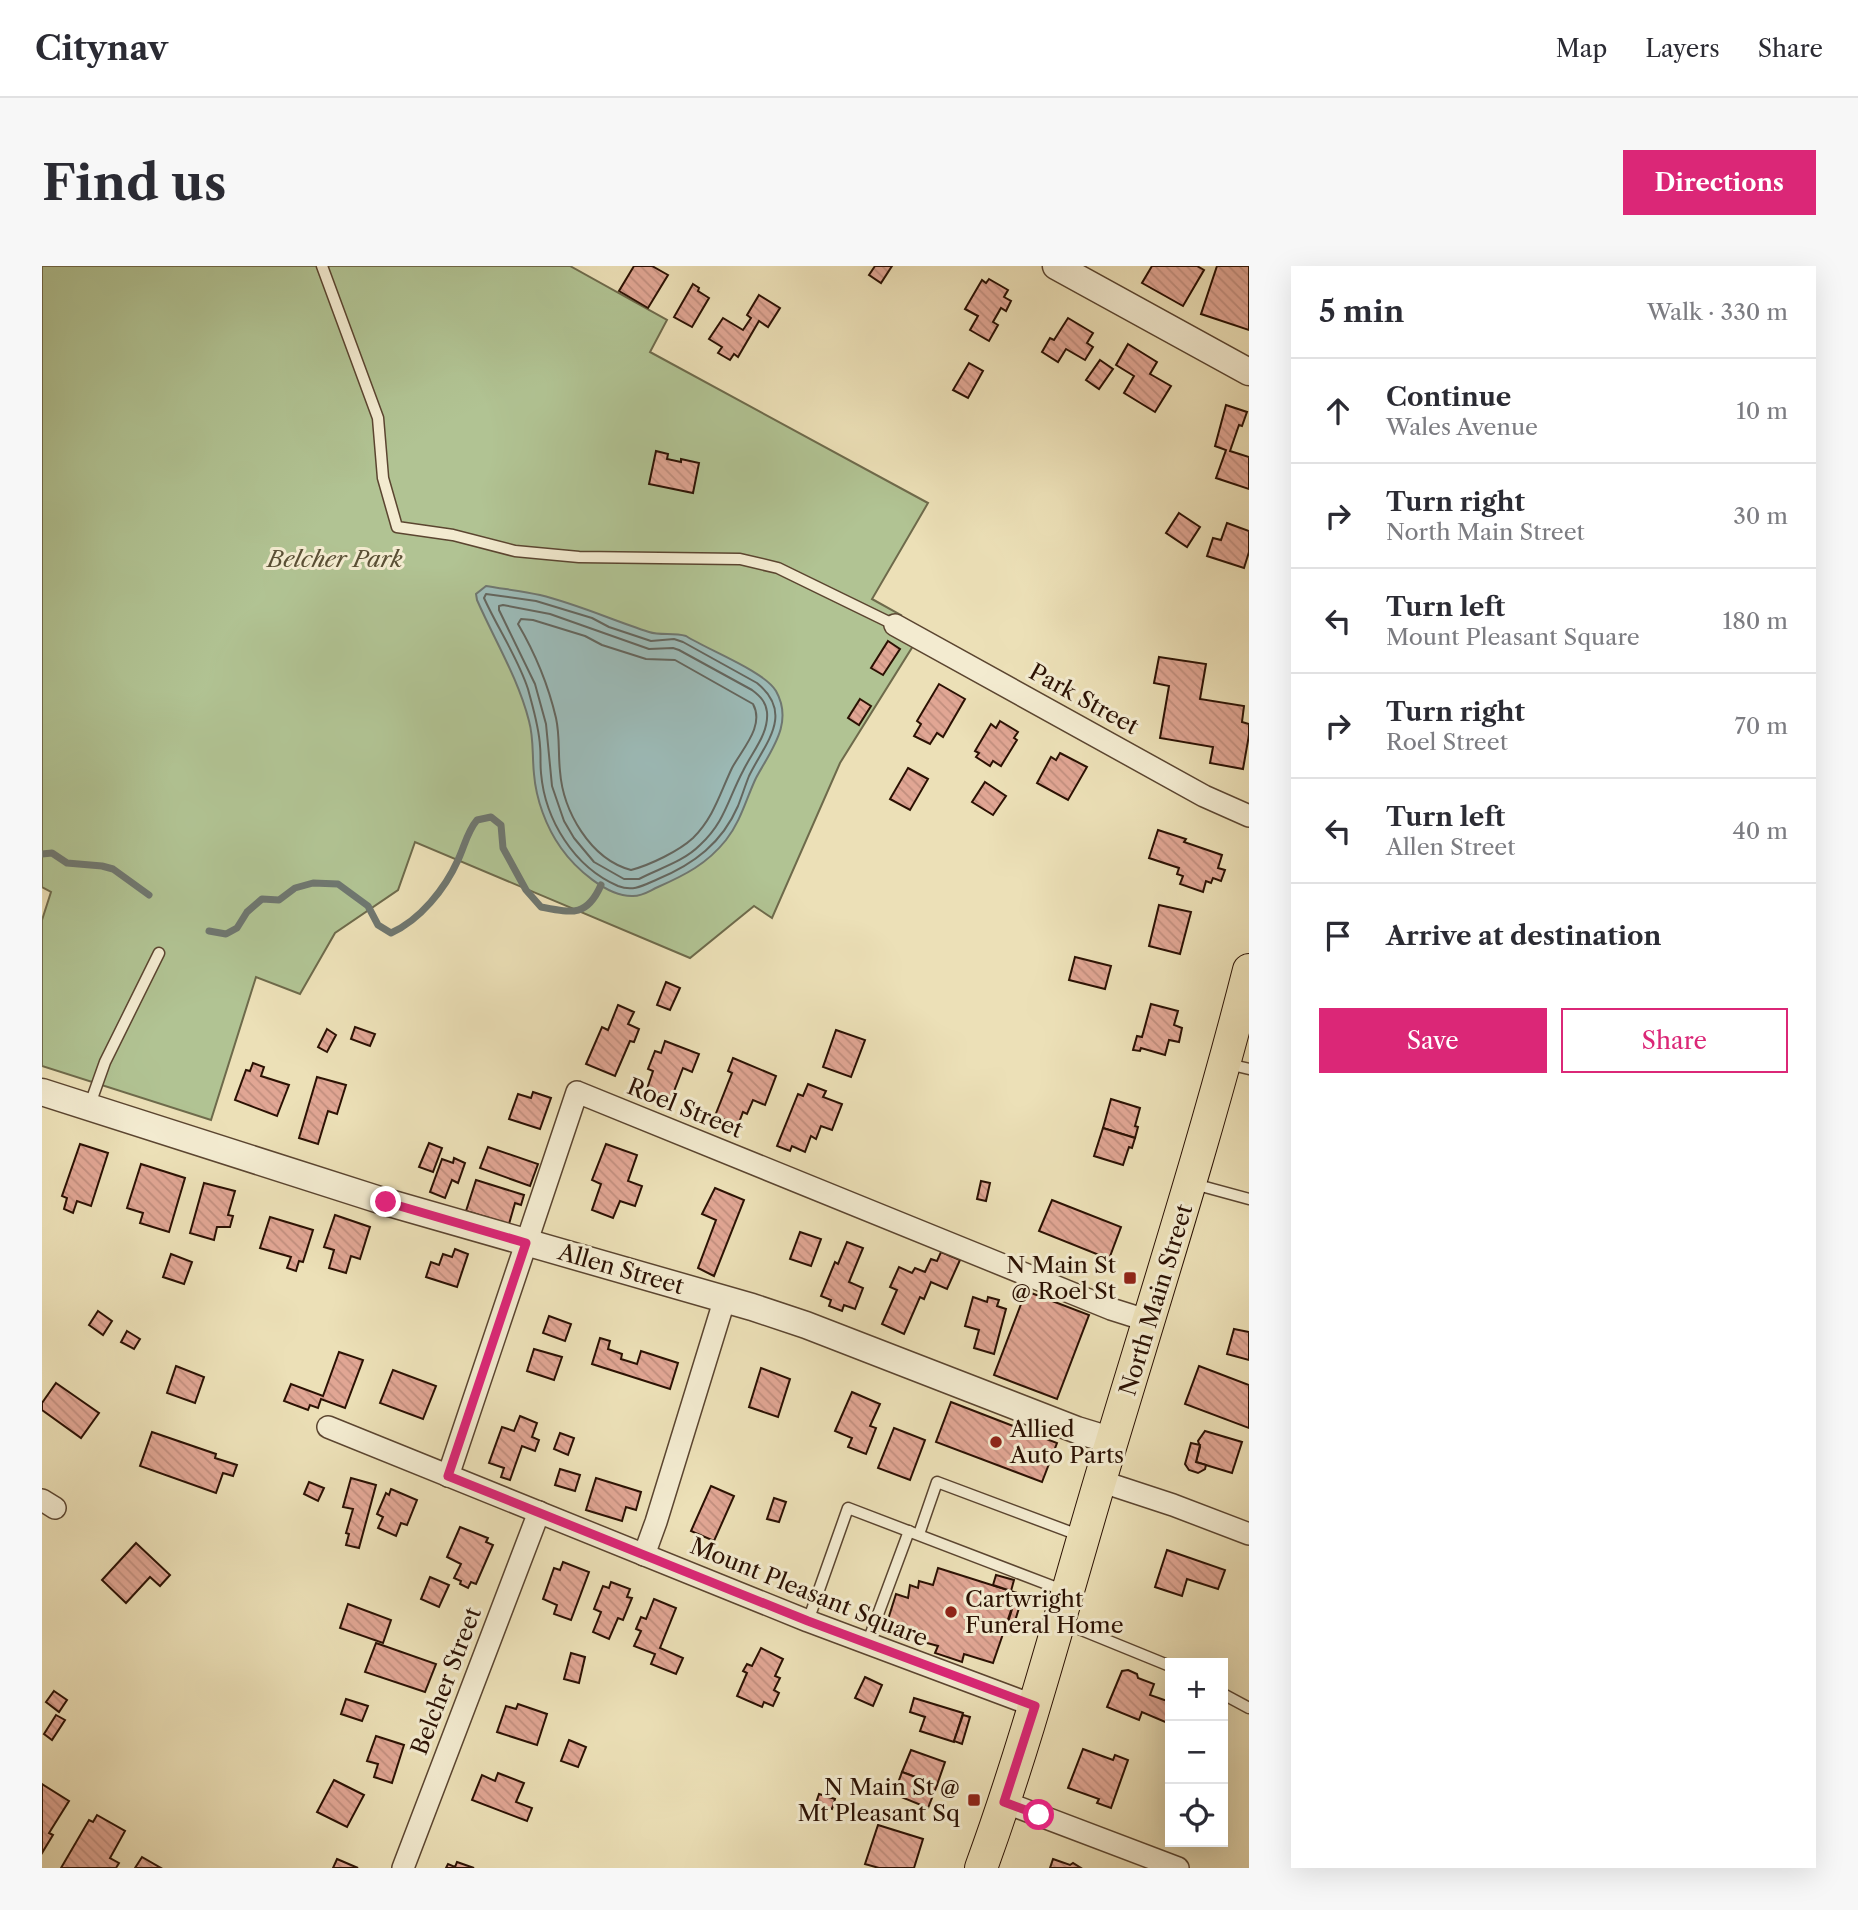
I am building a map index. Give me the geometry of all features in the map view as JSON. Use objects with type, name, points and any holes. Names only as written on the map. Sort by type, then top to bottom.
[{"type":"main road","name":"North Main Street","points":[[981,1868],[1035,1706],[1100,1481],[1191,1184],[1237,1066],[1249,970]]},
{"type":"street","points":[[1056,266],[1249,372]]},
{"type":"street","name":"Park Street","points":[[895,625],[1204,796],[1249,816]]},
{"type":"street","name":"Allen Street","points":[[42,1092],[363,1195],[724,1298],[806,1325],[1077,1430],[1113,1441]]},
{"type":"street","name":"Roel Street","points":[[448,1476],[577,1092],[1098,1304],[1149,1321]]},
{"type":"street","points":[[643,1555],[656,1522],[724,1298]]},
{"type":"street","name":"Mount Pleasant Square","points":[[328,1427],[808,1621],[1035,1706]]},
{"type":"street","points":[[1100,1481],[1249,1534]]},
{"type":"street","name":"Belcher Street","points":[[402,1868],[539,1513]]},
{"type":"street","points":[[1004,1802],[1178,1868]]},
{"type":"lane","points":[[321,266],[378,418],[383,478],[397,527],[453,535],[515,551],[579,557],[740,559],[778,568],[895,625]]},
{"type":"lane","points":[[89,1107],[105,1062],[159,953]]},
{"type":"lane","points":[[1191,1184],[1249,1199]]},
{"type":"lane","points":[[867,1644],[937,1482],[1084,1537]]},
{"type":"lane","points":[[808,1621],[848,1508],[914,1533],[1064,1606],[1165,1663]]},
{"type":"lane","points":[[1228,1697],[1249,1708]]},
{"type":"green space","name":"Belcher Park","points":[[42,266],[570,266],[667,320],[650,352],[928,503],[872,599],[901,615],[890,633],[913,646],[840,763],[772,918],[754,906],[690,958],[415,842],[398,890],[335,933],[300,994],[256,977],[211,1120],[42,1066],[42,920],[51,892],[42,887]]},
{"type":"water","points":[[486,586],[554,599],[654,633],[686,636],[748,668],[770,683],[776,691],[783,714],[774,747],[756,778],[731,833],[703,862],[668,883],[633,896],[602,887],[567,856],[546,822],[539,803],[532,734],[524,705],[477,600],[476,594]]},
{"type":"building","points":[[634,266],[652,266],[668,275],[648,308],[619,291]]},
{"type":"building","points":[[875,266],[892,266],[881,283],[869,275]]},
{"type":"building","points":[[1152,266],[1197,266],[1204,270],[1183,306],[1142,283]]},
{"type":"building","points":[[1217,266],[1249,266],[1249,330],[1201,314]]},
{"type":"building","points":[[989,279],[1008,290],[1004,297],[1011,301],[1006,311],[1001,308],[993,322],[998,325],[989,341],[970,330],[978,316],[965,309],[982,280],[986,283]]},
{"type":"building","points":[[693,284],[709,298],[692,327],[674,317]]},
{"type":"building","points":[[759,295],[780,308],[768,327],[759,321],[738,357],[734,354],[730,360],[718,353],[722,347],[709,339],[723,318],[743,330],[751,318],[747,315]]},
{"type":"building","points":[[1068,318],[1093,333],[1087,343],[1093,347],[1085,360],[1066,349],[1058,362],[1042,352],[1050,338],[1054,340]]},
{"type":"building","points":[[1128,344],[1157,362],[1150,374],[1171,386],[1155,412],[1124,393],[1134,376],[1116,365]]},
{"type":"building","points":[[1100,360],[1113,369],[1099,389],[1086,380]]},
{"type":"building","points":[[969,363],[983,371],[968,398],[953,390]]},
{"type":"building","points":[[1226,405],[1247,412],[1242,426],[1239,425],[1230,451],[1249,457],[1249,489],[1216,478],[1226,450],[1215,446]]},
{"type":"building","points":[[656,451],[668,454],[667,459],[699,463],[693,493],[649,484]]},
{"type":"building","points":[[1179,513],[1200,527],[1187,547],[1166,533]]},
{"type":"building","points":[[1227,523],[1249,531],[1249,552],[1244,568],[1207,556],[1213,538],[1221,540]]},
{"type":"building","points":[[888,641],[900,649],[883,675],[871,668]]},
{"type":"building","points":[[1159,657],[1206,664],[1200,699],[1244,706],[1242,722],[1249,724],[1249,735],[1243,769],[1210,763],[1213,747],[1160,738],[1169,686],[1154,683]]},
{"type":"building","points":[[939,684],[965,699],[943,737],[937,733],[930,744],[914,736],[921,724],[917,721]]},
{"type":"building","points":[[860,699],[871,706],[859,725],[848,718]]},
{"type":"building","points":[[1000,721],[1018,732],[1014,738],[1017,740],[1001,766],[993,761],[990,766],[976,757],[979,753],[975,751],[991,724],[996,728]]},
{"type":"building","points":[[1060,753],[1087,767],[1068,800],[1037,783],[1051,757],[1056,760]]},
{"type":"building","points":[[908,768],[928,779],[910,810],[890,799]]},
{"type":"building","points":[[985,782],[1006,796],[993,815],[972,802]]},
{"type":"building","points":[[1158,830],[1222,855],[1218,868],[1225,870],[1221,881],[1213,878],[1211,883],[1206,881],[1203,892],[1180,884],[1183,876],[1177,874],[1179,868],[1149,858]]},
{"type":"building","points":[[1159,905],[1191,912],[1180,954],[1149,946]]},
{"type":"building","points":[[1075,957],[1111,966],[1105,989],[1069,980]]},
{"type":"building","points":[[666,982],[680,988],[670,1010],[657,1005]]},
{"type":"building","points":[[1151,1004],[1178,1011],[1174,1025],[1182,1028],[1179,1042],[1169,1040],[1165,1055],[1141,1048],[1140,1051],[1133,1050],[1137,1036],[1142,1037]]},
{"type":"building","points":[[618,1005],[634,1012],[628,1024],[639,1029],[634,1042],[630,1041],[615,1076],[586,1064],[602,1027],[608,1030]]},
{"type":"building","points":[[355,1027],[375,1034],[370,1046],[351,1039]]},
{"type":"building","points":[[327,1029],[336,1035],[327,1052],[318,1047]]},
{"type":"building","points":[[836,1030],[865,1040],[851,1077],[823,1067]]},
{"type":"building","points":[[665,1041],[699,1054],[692,1072],[683,1068],[671,1099],[647,1089],[653,1071],[648,1069],[655,1051],[661,1053]]},
{"type":"building","points":[[733,1058],[776,1076],[765,1105],[753,1100],[747,1114],[743,1112],[738,1125],[715,1116],[732,1073],[728,1071]]},
{"type":"building","points":[[253,1063],[264,1067],[261,1076],[289,1085],[277,1116],[235,1100],[246,1070],[250,1071]]},
{"type":"building","points":[[317,1077],[346,1085],[337,1114],[328,1111],[318,1144],[299,1138]]},
{"type":"building","points":[[808,1084],[826,1091],[823,1097],[842,1104],[832,1130],[821,1126],[816,1139],[811,1136],[805,1152],[792,1146],[790,1151],[777,1146],[798,1094],[803,1096]]},
{"type":"building","points":[[533,1092],[551,1098],[540,1129],[509,1119],[518,1094],[531,1098]]},
{"type":"building","points":[[1111,1099],[1140,1108],[1135,1138],[1103,1128]]},
{"type":"building","points":[[1103,1128],[1135,1138],[1123,1165],[1094,1156]]},
{"type":"building","points":[[429,1143],[442,1148],[433,1172],[419,1167]]},
{"type":"building","points":[[80,1144],[108,1153],[91,1206],[77,1201],[73,1213],[64,1209],[67,1198],[62,1196]]},
{"type":"building","points":[[606,1144],[637,1155],[628,1181],[642,1186],[635,1206],[620,1201],[613,1218],[592,1210],[601,1184],[592,1180]]},
{"type":"building","points":[[488,1147],[538,1164],[530,1186],[480,1168]]},
{"type":"building","points":[[454,1158],[465,1163],[458,1183],[452,1180],[445,1198],[430,1192],[442,1159],[453,1163]]},
{"type":"building","points":[[141,1164],[185,1178],[169,1232],[140,1223],[143,1213],[127,1208]]},
{"type":"building","points":[[476,1180],[524,1195],[521,1205],[515,1203],[509,1224],[466,1211]]},
{"type":"building","points":[[981,1181],[990,1183],[986,1201],[977,1199]]},
{"type":"building","points":[[204,1183],[235,1191],[228,1215],[233,1216],[230,1227],[217,1227],[214,1240],[190,1233]]},
{"type":"building","points":[[715,1188],[744,1200],[714,1276],[698,1268],[716,1220],[702,1214]]},
{"type":"building","points":[[1052,1200],[1121,1227],[1109,1259],[1039,1231]]},
{"type":"building","points":[[335,1215],[370,1227],[360,1259],[351,1256],[346,1273],[329,1268],[334,1250],[324,1247]]},
{"type":"building","points":[[270,1217],[313,1230],[303,1262],[299,1261],[296,1271],[287,1268],[291,1257],[260,1248]]},
{"type":"building","points":[[800,1232],[821,1239],[811,1266],[790,1259]]},
{"type":"building","points":[[847,1242],[863,1248],[849,1282],[863,1288],[855,1309],[844,1305],[842,1311],[829,1306],[831,1300],[821,1296],[835,1262],[838,1264]]},
{"type":"building","points":[[455,1249],[468,1254],[457,1287],[426,1277],[431,1262],[439,1265],[443,1254],[452,1257]]},
{"type":"building","points":[[941,1252],[960,1260],[947,1289],[931,1282],[924,1299],[920,1297],[904,1334],[882,1324],[897,1290],[890,1287],[899,1267],[912,1273],[915,1268],[925,1272],[931,1259],[937,1261]]},
{"type":"building","points":[[171,1254],[192,1262],[184,1284],[163,1277]]},
{"type":"building","points":[[1026,1291],[1089,1315],[1057,1399],[994,1375]]},
{"type":"building","points":[[973,1297],[987,1302],[988,1297],[999,1300],[997,1306],[1006,1309],[994,1354],[974,1348],[979,1330],[965,1326]]},
{"type":"building","points":[[98,1311],[112,1321],[103,1335],[89,1325]]},
{"type":"building","points":[[549,1316],[571,1324],[565,1341],[543,1333]]},
{"type":"building","points":[[1234,1329],[1249,1332],[1249,1360],[1227,1354]]},
{"type":"building","points":[[127,1331],[140,1339],[134,1349],[121,1342]]},
{"type":"building","points":[[600,1338],[610,1341],[608,1349],[622,1354],[621,1359],[637,1364],[641,1351],[678,1363],[670,1389],[592,1364]]},
{"type":"building","points":[[534,1349],[562,1357],[554,1380],[527,1371]]},
{"type":"building","points":[[339,1352],[363,1360],[345,1408],[321,1399],[318,1408],[310,1405],[308,1410],[284,1401],[291,1384],[323,1396]]},
{"type":"building","points":[[176,1366],[204,1377],[195,1403],[167,1393]]},
{"type":"building","points":[[1199,1366],[1249,1385],[1249,1428],[1185,1404]]},
{"type":"building","points":[[761,1368],[790,1379],[778,1417],[749,1407]]},
{"type":"building","points":[[393,1370],[436,1386],[423,1419],[380,1403]]},
{"type":"building","points":[[56,1383],[99,1413],[81,1438],[42,1410],[42,1403]]},
{"type":"building","points":[[852,1392],[880,1404],[870,1426],[876,1428],[866,1454],[848,1447],[852,1438],[835,1431]]},
{"type":"building","name":"Allied Auto Parts","points":[[951,1402],[1057,1443],[1042,1482],[936,1442]]},
{"type":"building","points":[[520,1416],[537,1423],[532,1437],[539,1440],[535,1451],[522,1446],[510,1480],[501,1477],[504,1468],[489,1463],[502,1427],[514,1431]]},
{"type":"building","points":[[894,1428],[925,1440],[910,1480],[878,1468]]},
{"type":"building","points":[[1205,1431],[1242,1442],[1232,1473],[1196,1462],[1200,1447],[1198,1441]]},
{"type":"building","points":[[152,1432],[216,1454],[215,1458],[237,1465],[233,1476],[223,1473],[216,1493],[140,1466]]},
{"type":"building","points":[[560,1433],[574,1438],[568,1455],[554,1449]]},
{"type":"building","points":[[1191,1443],[1200,1445],[1196,1462],[1206,1465],[1205,1469],[1198,1473],[1189,1470],[1185,1464]]},
{"type":"building","points":[[560,1469],[580,1475],[575,1491],[555,1485]]},
{"type":"building","points":[[351,1478],[376,1485],[359,1548],[346,1545],[349,1534],[346,1533],[353,1509],[343,1507]]},
{"type":"building","points":[[596,1478],[641,1492],[636,1510],[626,1507],[622,1521],[586,1510]]},
{"type":"building","points":[[309,1482],[324,1488],[318,1501],[304,1494]]},
{"type":"building","points":[[711,1486],[734,1496],[714,1541],[691,1531]]},
{"type":"building","points":[[391,1489],[417,1500],[407,1525],[401,1523],[396,1536],[378,1528],[383,1517],[377,1514],[386,1493],[389,1495]]},
{"type":"building","points":[[774,1498],[786,1502],[779,1522],[767,1519]]},
{"type":"building","points":[[460,1527],[488,1538],[486,1542],[493,1545],[476,1584],[471,1582],[468,1588],[454,1578],[461,1564],[447,1557]]},
{"type":"building","points":[[136,1543],[170,1575],[160,1586],[150,1577],[126,1603],[102,1580]]},
{"type":"building","points":[[1167,1550],[1225,1570],[1218,1589],[1187,1579],[1182,1596],[1155,1587]]},
{"type":"building","points":[[563,1562],[589,1572],[571,1620],[554,1614],[557,1605],[543,1599],[554,1568],[560,1570]]},
{"type":"building","name":"Cartwright Funeral Home","points":[[938,1568],[1017,1593],[993,1663],[964,1654],[962,1662],[935,1653],[938,1646],[916,1640],[917,1636],[886,1626],[896,1594],[908,1598],[910,1585],[918,1588],[919,1581],[933,1585]]},
{"type":"building","points":[[996,1575],[1014,1580],[1011,1591],[993,1585]]},
{"type":"building","points":[[430,1577],[449,1585],[439,1607],[421,1599]]},
{"type":"building","points":[[611,1582],[630,1589],[627,1597],[632,1598],[623,1620],[618,1618],[609,1639],[593,1632],[601,1612],[594,1609],[603,1586],[609,1588]]},
{"type":"building","points":[[1017,1593],[1023,1595],[1011,1634],[1005,1632]]},
{"type":"building","points":[[654,1599],[676,1608],[660,1648],[683,1658],[676,1674],[651,1664],[655,1654],[634,1646],[641,1631],[636,1629],[641,1617],[646,1619]]},
{"type":"building","points":[[348,1604],[391,1620],[383,1643],[340,1628]]},
{"type":"building","points":[[376,1643],[436,1664],[425,1692],[365,1672]]},
{"type":"building","points":[[761,1648],[783,1659],[775,1676],[780,1678],[774,1690],[779,1693],[773,1706],[764,1702],[762,1707],[737,1696],[747,1673],[743,1671],[747,1664],[752,1666]]},
{"type":"building","points":[[571,1653],[585,1657],[579,1683],[564,1679]]},
{"type":"building","points":[[1128,1670],[1137,1674],[1138,1678],[1154,1684],[1150,1695],[1165,1700],[1165,1722],[1142,1712],[1139,1720],[1107,1707],[1122,1671]]},
{"type":"building","points":[[865,1677],[882,1685],[873,1706],[855,1698]]},
{"type":"building","points":[[54,1691],[67,1700],[59,1712],[46,1702]]},
{"type":"building","points":[[914,1698],[963,1713],[954,1742],[920,1731],[925,1717],[910,1712]]},
{"type":"building","points":[[346,1699],[368,1706],[362,1721],[341,1714]]},
{"type":"building","points":[[518,1704],[547,1714],[537,1745],[497,1732],[506,1706],[516,1709]]},
{"type":"building","points":[[56,1715],[65,1720],[52,1740],[44,1734]]},
{"type":"building","points":[[963,1715],[970,1717],[962,1744],[954,1741]]},
{"type":"building","points":[[376,1736],[404,1745],[392,1783],[374,1777],[378,1764],[367,1761]]},
{"type":"building","points":[[569,1740],[586,1747],[578,1767],[561,1761]]},
{"type":"building","points":[[1083,1749],[1113,1760],[1115,1755],[1128,1760],[1111,1808],[1097,1803],[1099,1799],[1068,1788]]},
{"type":"building","points":[[911,1750],[945,1762],[937,1785],[902,1772]]},
{"type":"building","points":[[902,1772],[937,1785],[928,1808],[894,1794]]},
{"type":"building","points":[[498,1773],[524,1783],[516,1802],[532,1808],[527,1821],[472,1800],[482,1775],[495,1781]]},
{"type":"building","points":[[334,1780],[364,1795],[347,1827],[317,1812]]},
{"type":"building","points":[[42,1784],[69,1801],[49,1833],[53,1835],[42,1853]]},
{"type":"building","points":[[819,1794],[835,1799],[832,1809],[816,1803]]},
{"type":"building","points":[[97,1815],[125,1831],[110,1858],[119,1863],[116,1868],[61,1868],[89,1820],[93,1822]]},
{"type":"building","points":[[878,1825],[923,1839],[914,1868],[879,1868],[865,1864]]},
{"type":"building","points":[[142,1857],[161,1868],[135,1868]]},
{"type":"building","points":[[337,1859],[358,1868],[333,1868]]},
{"type":"building","points":[[1053,1859],[1070,1865],[1073,1863],[1081,1868],[1050,1868]]},
{"type":"building","points":[[457,1862],[474,1868],[446,1868],[448,1864],[455,1867]]},
{"type":"waterway","points":[[209,931],[226,934],[237,928],[247,912],[262,899],[279,900],[295,888],[313,883],[338,884],[368,906],[378,925],[391,933],[422,912],[453,871],[468,834],[477,820],[491,817],[501,825],[503,848],[526,890],[541,907],[561,911],[584,908],[601,885]]},
{"type":"waterway","points":[[42,854],[52,853],[67,863],[113,869],[149,895]]},
{"type":"place","name":"N Main St @ Roel St","points":[[1130,1278]]},
{"type":"place","name":"Allied Auto Parts","points":[[996,1442]]},
{"type":"place","name":"Cartwright Funeral Home","points":[[951,1612]]},
{"type":"place","name":"N Main St @ Mt Pleasant Sq","points":[[974,1800]]},
{"type":"route","points":[[386,1202],[526,1243],[448,1476],[808,1621],[1035,1706],[1004,1802],[1039,1815]]}]
